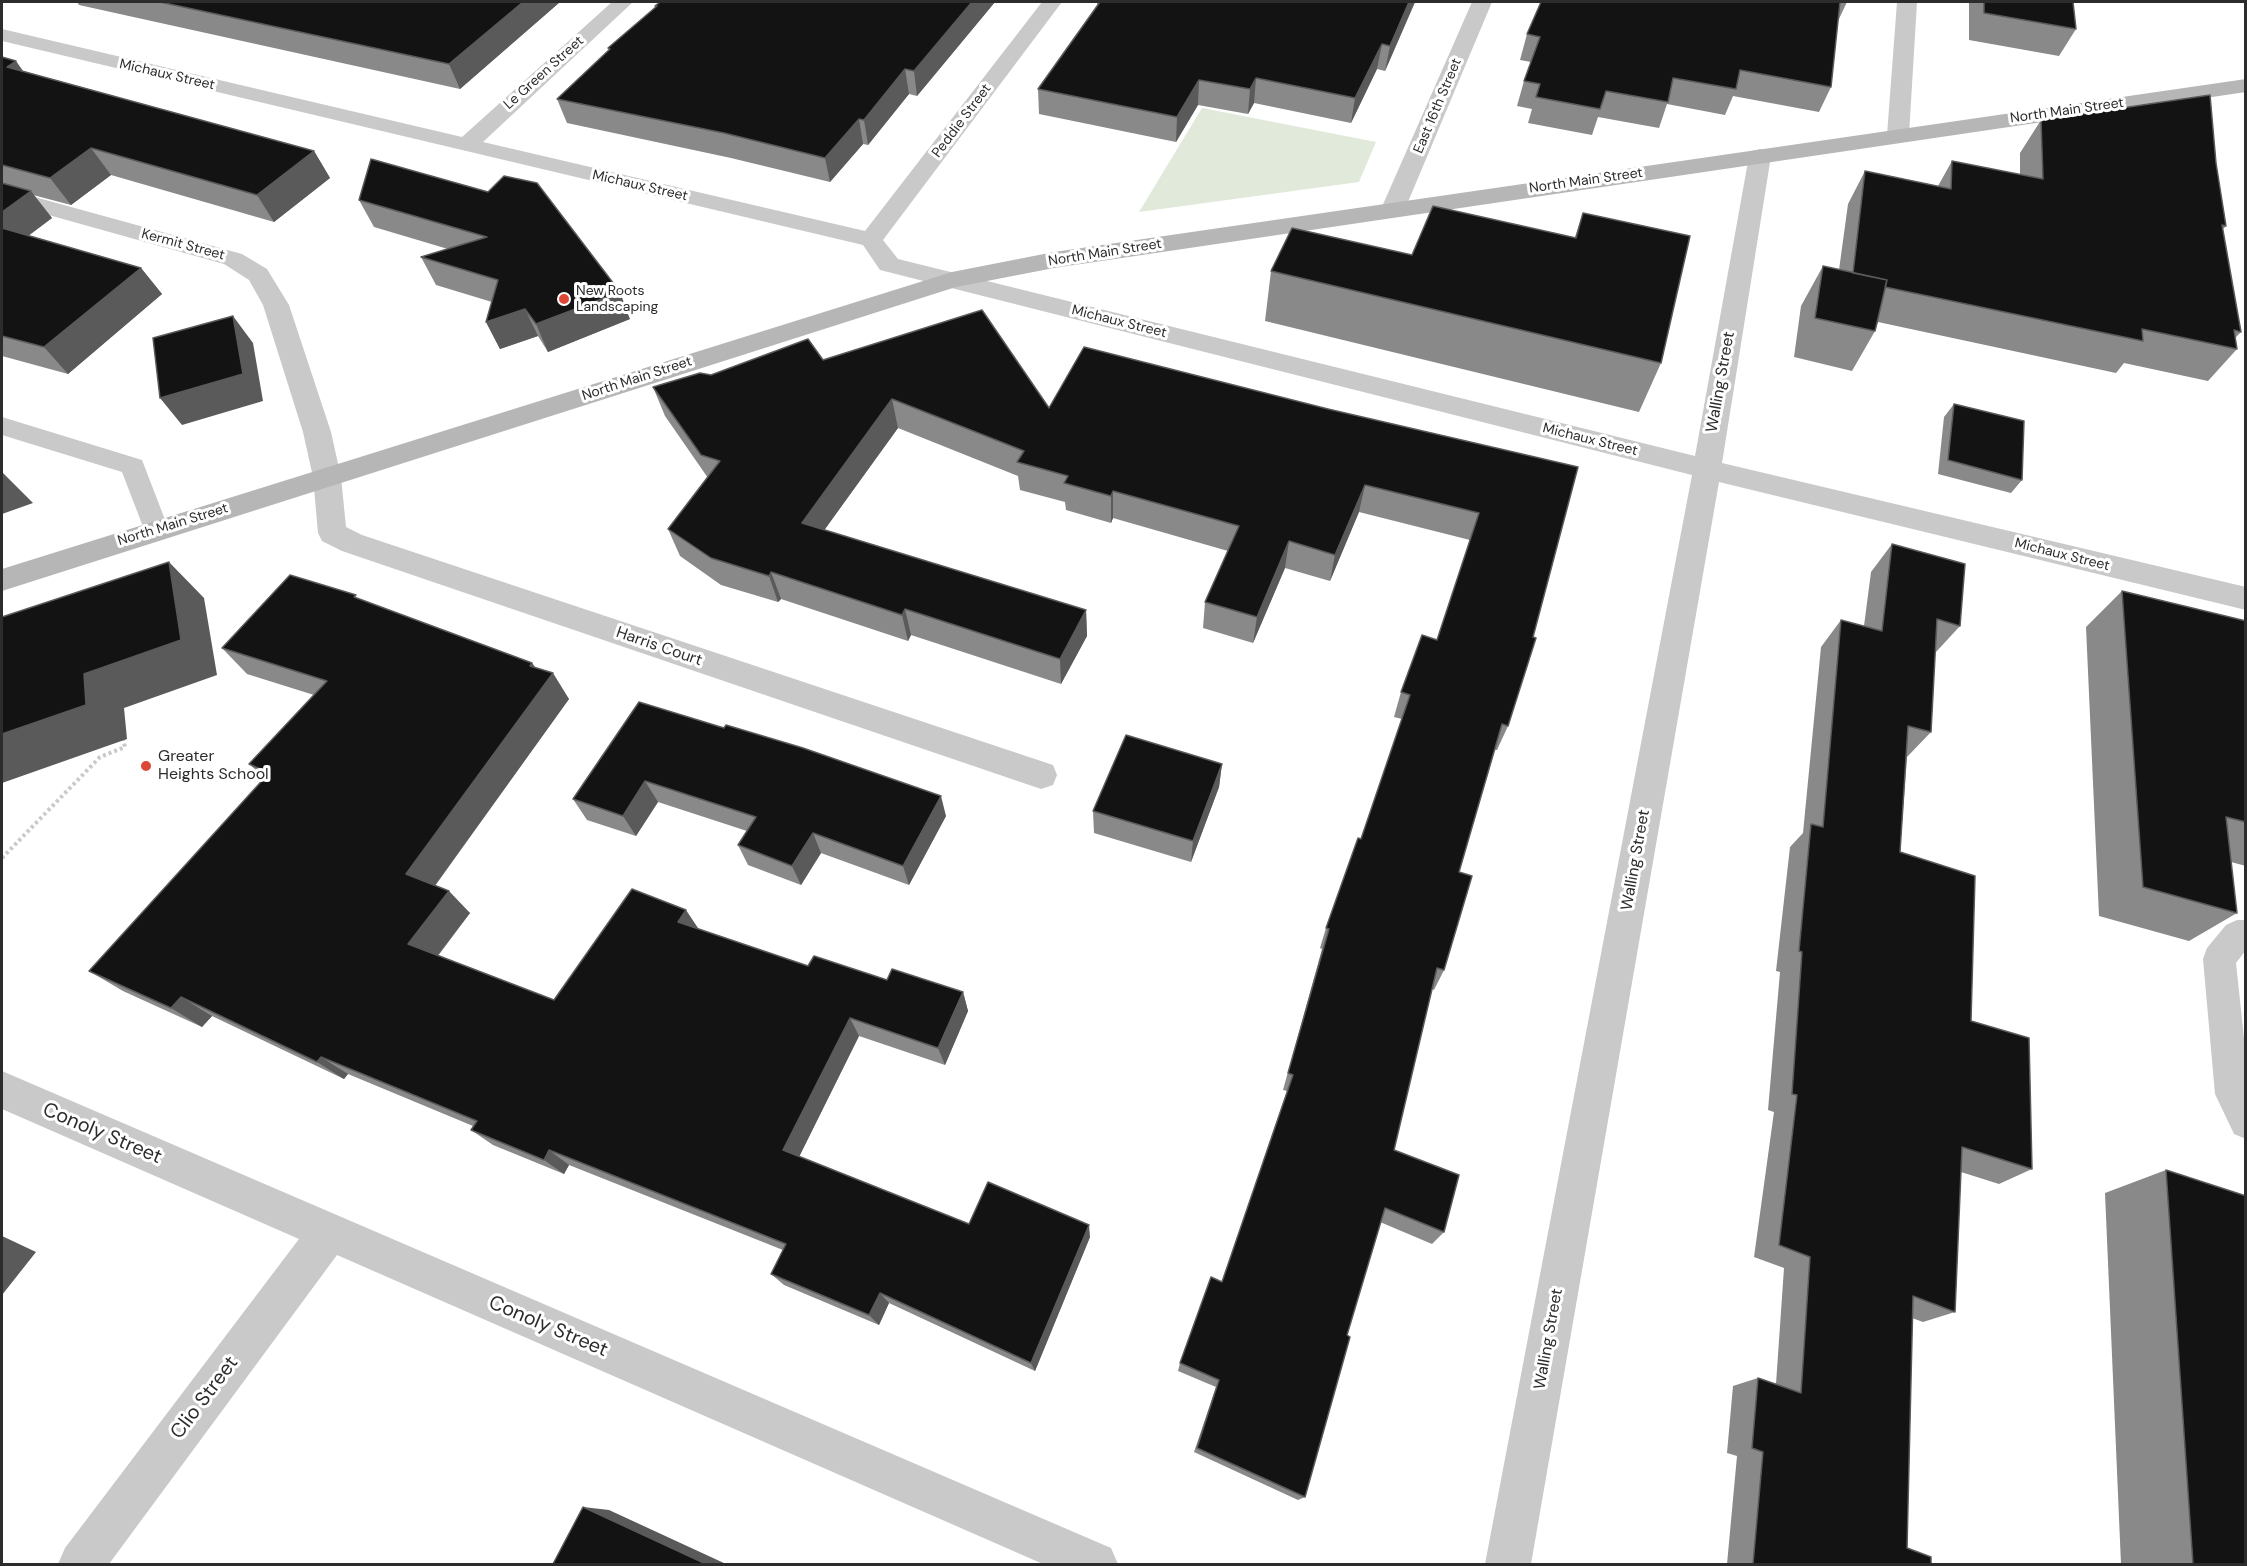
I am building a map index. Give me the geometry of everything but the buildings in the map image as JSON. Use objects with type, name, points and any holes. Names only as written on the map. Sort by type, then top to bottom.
[{"type":"main road","name":"North Main Street","points":[[2,580],[952,280],[1054,260],[2246,85]]},
{"type":"street","name":"Le Green Street","points":[[466,145],[623,2]]},
{"type":"street","name":"Peddie Street","points":[[871,240],[1052,2]]},
{"type":"street","name":"East 16th Street","points":[[1393,209],[1482,2]]},
{"type":"street","points":[[1898,135],[1907,2]]},
{"type":"street","name":"Michaux Street","points":[[2,35],[871,240],[889,265],[1707,469],[2246,600]]},
{"type":"street","name":"Walling Street","points":[[1508,1564],[1707,469],[1761,156]]},
{"type":"street","name":"Kermit Street","points":[[2,195],[233,259],[258,275],[276,304],[318,432],[327,477]]},
{"type":"street","name":"Harris Court","points":[[327,477],[332,533],[352,543],[1041,775]]},
{"type":"street","name":"Conoly Street","points":[[2,1090],[1095,1564]]},
{"type":"street","name":"Clio Street","points":[[81,1564],[329,1232]]},
{"type":"lane","points":[[2,426],[133,466],[156,530]]},
{"type":"lane","points":[[2246,934],[2237,935],[2219,959],[2232,1094],[2246,1122]]},
{"type":"path","points":[[2,858],[100,757],[125,747],[123,736]]},
{"type":"green space","points":[[1202,108],[1376,142],[1359,182],[1139,212]]},
{"type":"place","name":"New Roots Landscaping","points":[[564,299]]},
{"type":"place","name":"Greater Heights School","points":[[146,766]]}]
